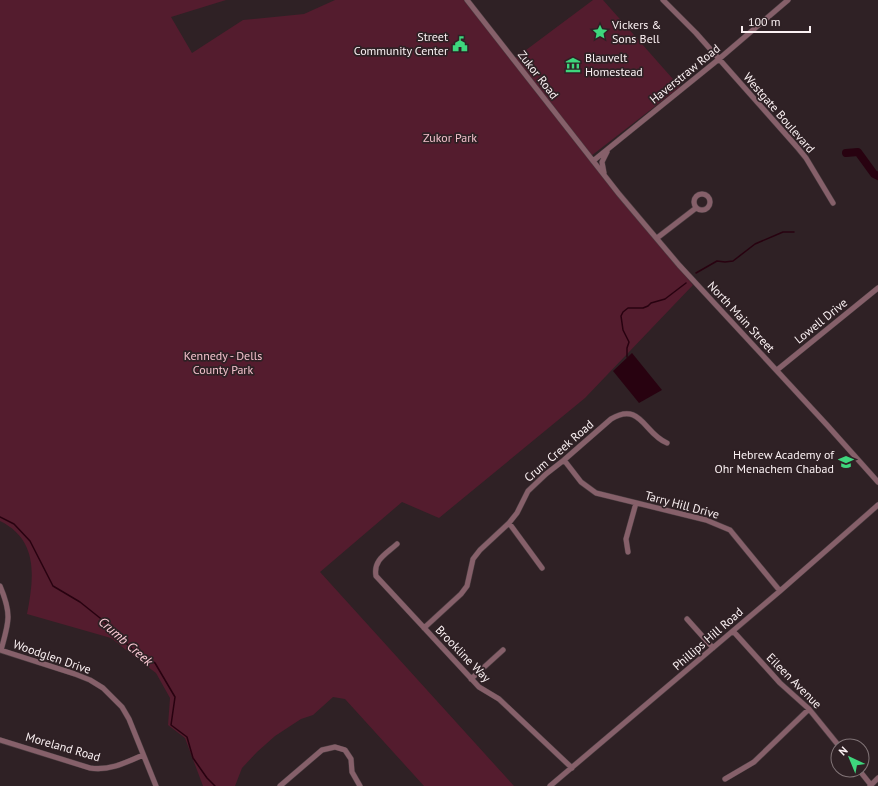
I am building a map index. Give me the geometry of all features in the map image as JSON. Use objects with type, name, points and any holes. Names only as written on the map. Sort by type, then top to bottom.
[{"type":"street","name":"Zukor Road","points":[[467,0],[593,161]]},
{"type":"street","name":"Westgate Boulevard","points":[[663,0],[696,33],[797,147],[806,158],[833,203]]},
{"type":"street","name":"Haverstraw Road","points":[[593,161],[719,59],[788,0]]},
{"type":"street","points":[[607,179],[602,168],[602,162],[611,147]]},
{"type":"street","name":"North Main Street","points":[[593,161],[679,265],[777,370],[878,482]]},
{"type":"street","points":[[657,238],[696,208]]},
{"type":"street","name":"Lowell Drive","points":[[777,370],[878,288]]},
{"type":"street","name":"Crum Creek Road","points":[[424,628],[462,594],[467,586],[473,559],[480,550],[509,523],[517,513],[528,491],[611,418],[618,414],[632,413],[638,417],[656,437],[667,443]]},
{"type":"street","name":"Tarry Hill Drive","points":[[564,460],[581,482],[596,493],[706,520],[730,530],[780,591]]},
{"type":"street","points":[[628,552],[626,539],[636,503]]},
{"type":"street","name":"Phillips Hill Road","points":[[550,786],[780,591],[878,505]]},
{"type":"street","points":[[509,523],[542,568]]},
{"type":"street","name":"Brookline Way","points":[[397,544],[378,560],[375,568],[376,576],[479,687],[499,699],[572,768]]},
{"type":"street","points":[[0,586],[7,603],[9,616],[7,630],[1,650]]},
{"type":"street","points":[[687,619],[713,648]]},
{"type":"street","name":"Eileen Avenue","points":[[733,631],[780,684],[809,709],[833,738]]},
{"type":"street","name":"Woodglen Drive","points":[[1,650],[75,674],[104,688],[122,707],[129,719],[156,786]]},
{"type":"street","points":[[471,679],[503,650]]},
{"type":"street","points":[[725,779],[754,762],[809,709]]},
{"type":"street","name":"Moreland Road","points":[[0,740],[100,770],[116,766],[143,755]]},
{"type":"street","points":[[280,786],[322,750],[335,747],[345,750],[351,759],[352,772],[360,786]]},
{"type":"street","points":[[870,785],[878,778]]},
{"type":"green space","name":"Kennedy - Dells County Park","points":[[0,0],[226,0],[171,17],[192,53],[243,20],[304,14],[335,0],[464,0],[586,154],[693,285],[585,398],[439,518],[402,502],[320,572],[514,786],[424,786],[345,699],[333,697],[313,715],[301,719],[275,736],[257,752],[242,768],[235,786],[203,786],[185,738],[168,725],[170,698],[156,673],[111,638],[27,614],[32,574],[28,549],[22,538],[13,529],[0,521]]},
{"type":"green space","points":[[593,0],[603,0],[680,87],[591,156],[514,59]]},
{"type":"shaded area","points":[[632,353],[662,390],[639,403],[613,371]]},
{"type":"waterway","points":[[846,153],[858,152],[874,174],[878,176]]},
{"type":"waterway","points":[[696,273],[717,261],[733,261],[755,244],[783,232],[794,232]]},
{"type":"waterway","points":[[627,357],[629,342],[623,330],[621,316],[623,312],[628,308],[643,308],[651,303],[665,299],[686,283]]},
{"type":"waterway","name":"Crumb Creek","points":[[0,517],[14,524],[30,541],[53,586],[80,602],[105,622],[133,650],[155,663],[175,697],[171,725],[187,737],[193,758],[207,778],[215,786]]},
{"type":"place","name":"Vickers & Sons Bell","points":[[600,32]]},
{"type":"place","name":"Street Community Center","points":[[460,44]]},
{"type":"place","name":"Blauvelt Homestead","points":[[573,65]]},
{"type":"place","name":"Hebrew Academy of Ohr Menachem Chabad","points":[[846,462]]},
{"type":"park label","name":"Zukor Park","points":[[450,138]]}]
